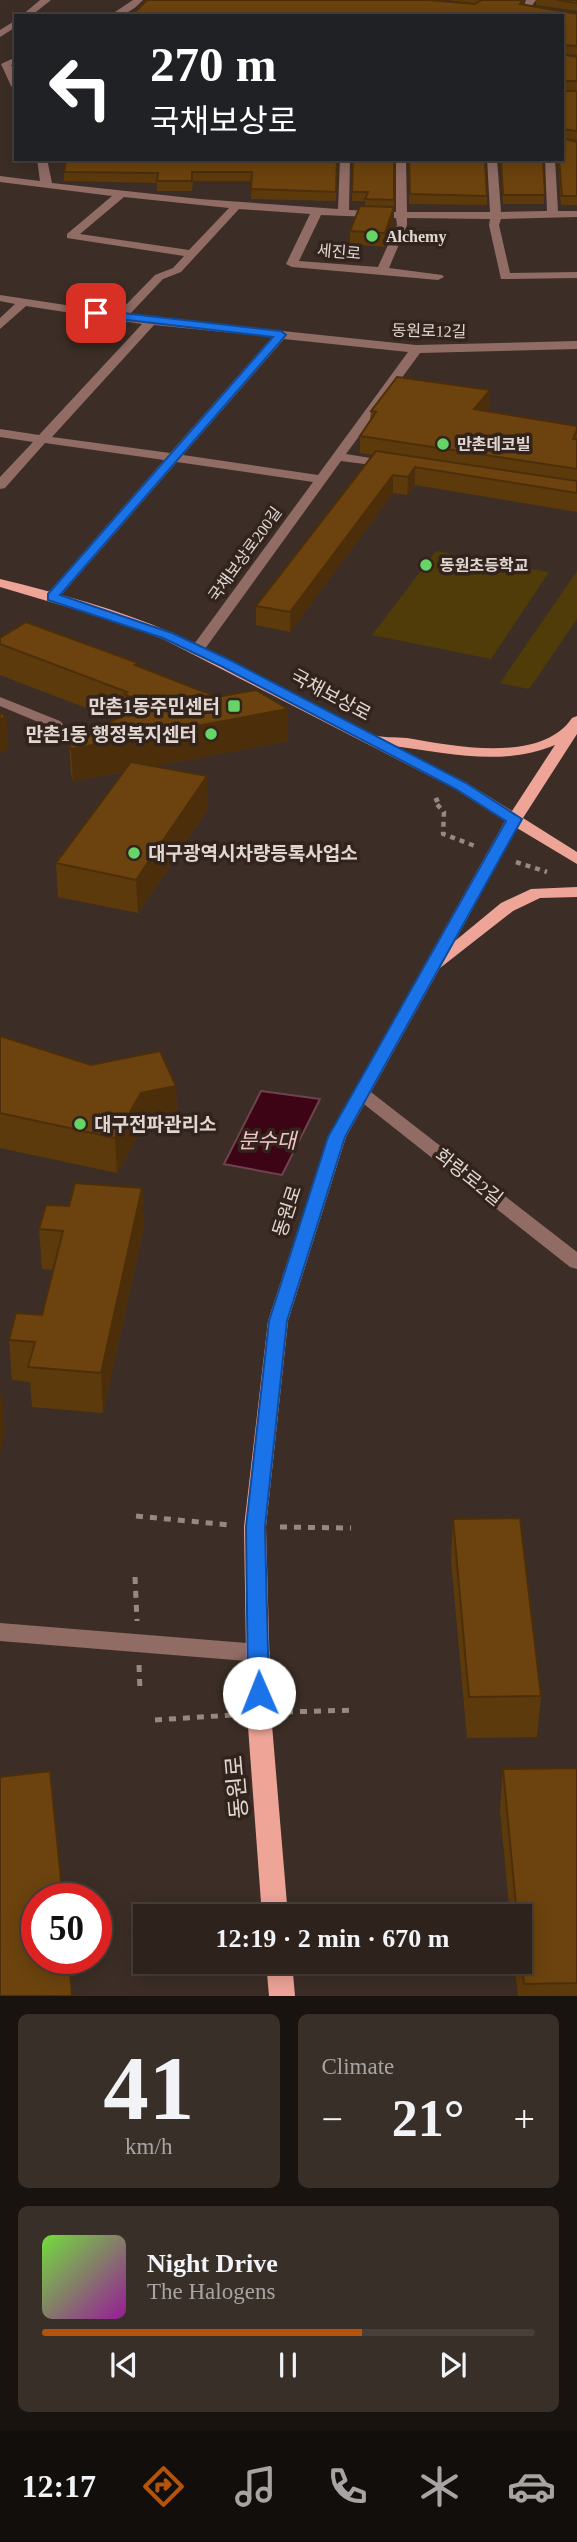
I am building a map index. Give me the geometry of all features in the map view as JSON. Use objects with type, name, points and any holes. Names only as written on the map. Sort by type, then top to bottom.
[{"type":"main road","name":"국채보상로","points":[[0,583],[123,619],[197,650],[461,786],[577,859]]},
{"type":"main road","points":[[367,737],[458,750],[502,753],[530,750],[558,740],[575,725]]},
{"type":"main road","name":"동원로","points":[[274,1904],[259,1713],[256,1527],[278,1321],[337,1137],[514,819],[575,725]]},
{"type":"main road","points":[[430,970],[507,907],[537,893],[577,892]]},
{"type":"main road","points":[[280,1974],[282,1996]]},
{"type":"street","points":[[28,14],[46,0]]},
{"type":"street","points":[[531,0],[525,9],[558,14]]},
{"type":"street","points":[[117,14],[135,4]]},
{"type":"street","points":[[7,62],[14,81]]},
{"type":"street","points":[[42,161],[44,179],[48,185]]},
{"type":"street","points":[[343,212],[345,161]]},
{"type":"street","name":"세진로","points":[[317,211],[292,264],[382,271],[402,225],[401,161]]},
{"type":"street","points":[[492,161],[496,215],[494,225],[505,276],[577,275]]},
{"type":"street","points":[[550,161],[553,215]]},
{"type":"street","points":[[0,179],[120,195],[317,211],[402,215],[577,214]]},
{"type":"street","points":[[120,195],[71,236],[192,254]]},
{"type":"street","points":[[121,317],[159,277],[177,270],[231,214],[236,205]]},
{"type":"street","points":[[382,271],[438,277]]},
{"type":"street","name":"동원로12길","points":[[0,298],[151,321],[416,349],[577,345]]},
{"type":"street","points":[[0,325],[23,302]]},
{"type":"street","points":[[0,485],[151,321]]},
{"type":"street","points":[[52,597],[281,335]]},
{"type":"street","name":"국채보상로200길","points":[[197,650],[416,349]]},
{"type":"street","points":[[0,433],[322,479]]},
{"type":"street","points":[[337,457],[404,467]]},
{"type":"street","points":[[0,701],[55,724]]},
{"type":"street","name":"화랑로2길","points":[[361,1093],[577,1262]]},
{"type":"street","points":[[0,1632],[258,1653]]},
{"type":"shaded area","points":[[436,551],[549,572],[491,659],[372,635]]},
{"type":"shaded area","points":[[577,571],[577,619],[529,689],[500,683]]},
{"type":"water","name":"분수대","points":[[261,1091],[320,1099],[282,1175],[224,1164]]},
{"type":"building","points":[[147,0],[428,0],[475,4],[482,0],[522,0],[520,4],[577,14],[577,46],[564,45],[564,14],[133,14]]},
{"type":"building","points":[[564,54],[577,57],[577,81],[564,81]]},
{"type":"building","points":[[564,91],[577,91],[577,131],[564,129]]},
{"type":"building","points":[[564,139],[577,142],[577,196],[562,196],[559,161],[564,161]]},
{"type":"building","points":[[66,161],[337,161],[336,192],[251,189],[252,172],[192,172],[192,181],[157,181],[158,173],[64,172]]},
{"type":"building","points":[[353,161],[394,161],[394,200],[365,199],[368,192],[352,192]]},
{"type":"building","points":[[409,161],[485,161],[487,196],[410,194]]},
{"type":"building","points":[[501,161],[543,161],[545,195],[503,195]]},
{"type":"building","points":[[360,206],[394,207],[385,233],[350,231]]},
{"type":"building","points":[[397,377],[490,390],[474,409],[577,426],[573,439],[577,439],[577,469],[360,436],[376,412],[371,411]]},
{"type":"building","points":[[376,451],[577,481],[577,493],[415,467],[408,477],[393,475],[290,612],[256,606]]},
{"type":"building","points":[[26,622],[138,663],[135,665],[217,697],[256,690],[288,709],[71,749],[69,741],[148,704],[124,694],[127,692],[0,644],[0,638]]},
{"type":"building","points":[[131,762],[207,776],[136,880],[56,863]]},
{"type":"building","points":[[0,1036],[91,1065],[160,1051],[176,1086],[141,1093],[115,1138],[0,1113]]},
{"type":"building","points":[[75,1183],[142,1188],[101,1373],[28,1367],[35,1342],[9,1340],[16,1313],[42,1315],[63,1231],[39,1229],[46,1205],[69,1206]]},
{"type":"building","points":[[520,1518],[541,1696],[469,1697],[453,1519]]},
{"type":"building","points":[[577,1768],[577,1983],[524,1984],[523,1974],[532,1974],[532,1904],[516,1904],[503,1769]]},
{"type":"building","points":[[50,1771],[61,1883],[21,1883],[21,1974],[70,1974],[72,1996],[0,1996],[0,1777]]},
{"type":"place","name":"Alchemy","points":[[372,236]]},
{"type":"place","name":"만촌데코빌","points":[[443,444]]},
{"type":"place","name":"동원초등학교","points":[[426,565]]},
{"type":"place","name":"만촌1동주민센터","points":[[234,706]]},
{"type":"place","name":"만촌1동 행정복지센터","points":[[211,734]]},
{"type":"place","name":"대구광역시차량등록사업소","points":[[134,853]]},
{"type":"place","name":"대구전파관리소","points":[[80,1124]]},
{"type":"route","points":[[96,313],[281,335],[52,597],[168,636],[225,663],[461,786],[514,819],[337,1137],[278,1321],[256,1527],[259,1693]]}]
